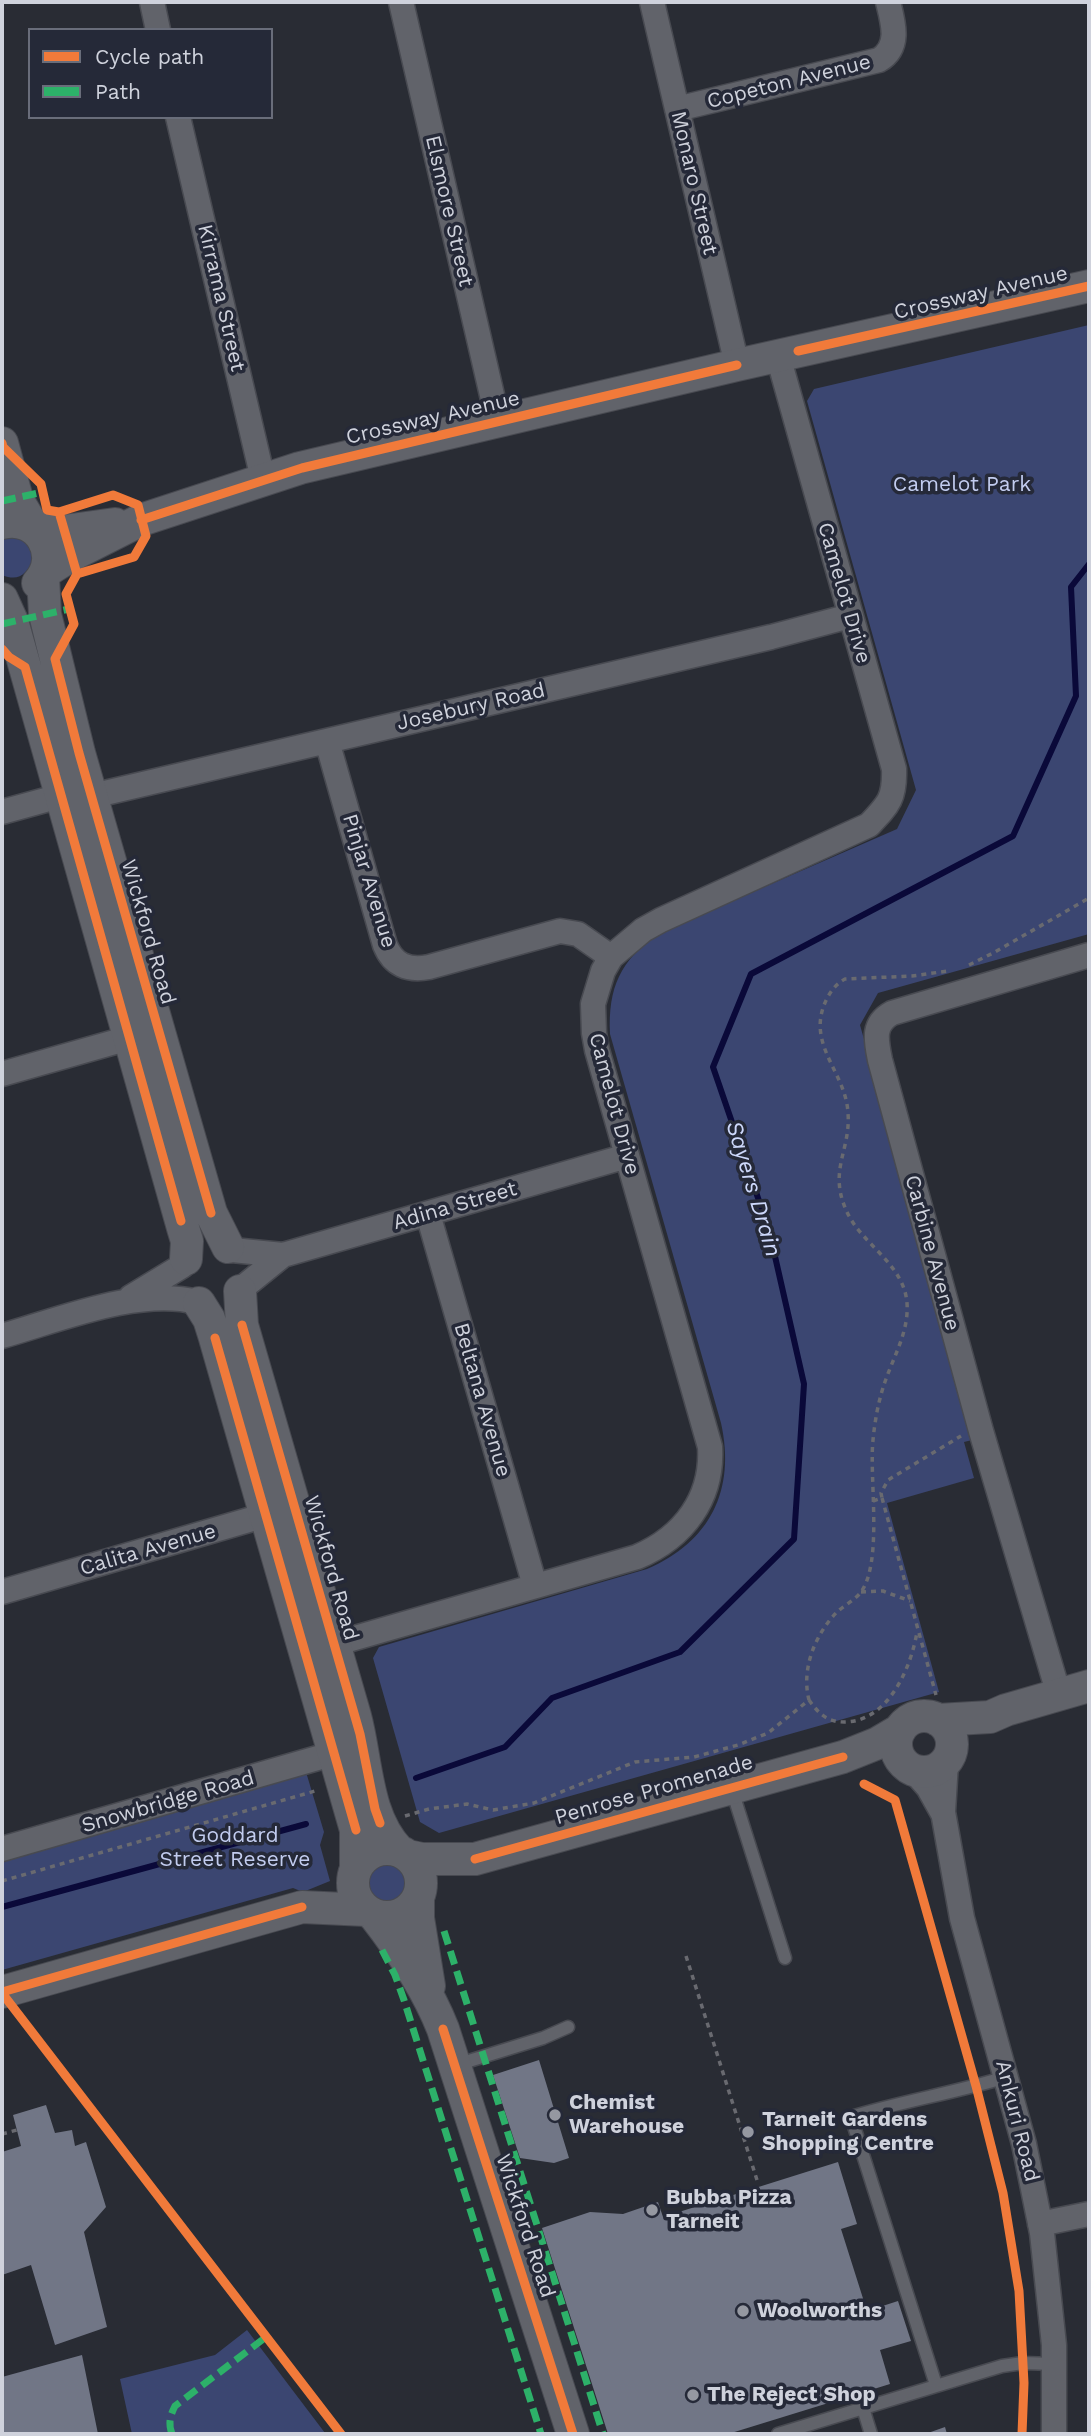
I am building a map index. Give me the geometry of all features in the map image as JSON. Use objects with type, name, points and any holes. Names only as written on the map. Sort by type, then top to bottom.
[{"type":"street","points":[[152,2],[158,28]]},
{"type":"street","name":"Elsmore Street","points":[[401,2],[498,421]]},
{"type":"street","name":"Monaro Street","points":[[652,2],[737,365]]},
{"type":"street","name":"Copeton Avenue","points":[[677,109],[879,60],[888,54],[893,43],[888,2]]},
{"type":"street","name":"Kirrama Street","points":[[178,119],[262,479]]},
{"type":"street","name":"Crossway Avenue","points":[[2,590],[22,592],[37,584],[44,575],[70,556],[141,520],[262,479],[737,365],[1089,286]]},
{"type":"street","name":"Camelot Drive","points":[[334,1644],[638,1557],[661,1546],[684,1527],[705,1491],[709,1476],[710,1447],[597,1050],[592,1017],[597,987],[611,957],[643,930],[869,825],[889,805],[894,790],[894,769],[778,356]]},
{"type":"street","name":"Wickford Road","points":[[2,443],[17,499],[48,548],[49,561],[44,575],[45,614],[92,796],[143,1033],[187,1241],[184,1262]]},
{"type":"street","name":"Crossway Avenue","points":[[2,523],[21,522],[34,528],[64,531],[141,520]]},
{"type":"street","name":"Wickford Road","points":[[2,599],[12,621],[60,796],[143,1033],[211,1213],[230,1249]]},
{"type":"street","name":"Josebury Road","points":[[92,796],[771,637],[850,616]]},
{"type":"street","name":"Pinjar Avenue","points":[[327,741],[385,944],[397,962],[411,969],[429,967],[561,931],[578,934],[611,957]]},
{"type":"street","points":[[2,812],[60,796]]},
{"type":"street","name":"Carbine Avenue","points":[[1059,1695],[982,1431],[880,1060],[877,1027],[884,1017],[904,1008],[1089,956]]},
{"type":"street","points":[[2,1074],[143,1033]]},
{"type":"street","name":"Adina Street","points":[[230,1249],[283,1255],[627,1156]]},
{"type":"street","name":"Beltana Avenue","points":[[429,1214],[536,1586]]},
{"type":"street","points":[[2,1336],[124,1301],[160,1298],[208,1306],[226,1304],[241,1290],[244,1268],[230,1249],[219,1244],[200,1246],[184,1262],[124,1301]]},
{"type":"street","name":"Adina Street","points":[[241,1290],[283,1255]]},
{"type":"street","points":[[184,1262],[181,1276],[184,1286],[198,1303]]},
{"type":"street","name":"Wickford Road","points":[[241,1290],[243,1325],[280,1511],[335,1754],[356,1830],[356,1868]]},
{"type":"street","name":"Wickford Road","points":[[198,1303],[209,1319],[280,1511],[334,1644],[360,1734],[374,1809],[380,1823],[403,1854]]},
{"type":"street","name":"Calita Avenue","points":[[2,1592],[280,1511]]},
{"type":"street","points":[[990,1717],[937,1707],[908,1721],[900,1730],[897,1752],[911,1769],[930,1772],[990,1717],[1089,1686]]},
{"type":"street","points":[[937,1707],[951,1736],[948,1758]]},
{"type":"street","name":"Penrose Promenade","points":[[403,1854],[422,1859],[475,1858],[843,1757],[878,1743],[900,1730]]},
{"type":"street","name":"Snowbridge Road","points":[[2,1849],[335,1754]]},
{"type":"street","name":"Penrose Promenade","points":[[843,1757],[878,1759],[911,1769]]},
{"type":"street","name":"Ankuri Road","points":[[948,1758],[943,1812],[964,1929],[1029,2165],[1040,2224],[1049,2288],[1054,2364],[1054,2434]]},
{"type":"street","name":"Ankuri Road","points":[[911,1769],[928,1787],[943,1812]]},
{"type":"street","points":[[2,1992],[302,1907],[356,1868],[365,1856],[373,1852],[386,1849],[403,1854],[415,1865],[421,1878],[418,1897],[403,1913],[390,1917],[302,1907]]},
{"type":"street","name":"Penrose Promenade","points":[[418,1897],[475,1858]]},
{"type":"street","points":[[356,1868],[352,1881],[354,1893],[370,1913]]},
{"type":"street","name":"Wickford Road","points":[[418,1897],[419,1928],[432,2001],[456,2066],[573,2434]]},
{"type":"street","name":"Wickford Road","points":[[370,1913],[397,1945],[432,2001]]},
{"type":"street","points":[[1040,2224],[1089,2214]]},
{"type":"lane","points":[[731,1786],[785,1958]]},
{"type":"lane","points":[[456,2066],[543,2038],[568,2027]]},
{"type":"lane","points":[[936,2385],[851,2117],[1006,2077]]},
{"type":"lane","points":[[778,2434],[1002,2366],[1023,2363],[1054,2364]]},
{"type":"lane","points":[[863,2407],[871,2434]]},
{"type":"path","points":[[960,968],[995,953],[1089,898]]},
{"type":"path","points":[[918,1629],[907,1668],[887,1701],[878,1710],[861,1719],[839,1722],[828,1720],[817,1711],[809,1700],[806,1679],[819,1636],[838,1611],[861,1592],[871,1553],[874,1527],[873,1441],[877,1409],[905,1331],[907,1300],[896,1273],[848,1214],[838,1170],[848,1127],[848,1106],[821,1043],[820,1017],[826,999],[839,982],[845,979],[912,976],[953,970]]},
{"type":"path","points":[[937,1707],[881,1493],[888,1480],[956,1438],[982,1431]]},
{"type":"path","points":[[873,1501],[881,1499]]},
{"type":"path","points":[[861,1592],[883,1591],[910,1601]]},
{"type":"path","points":[[380,1823],[423,1810],[467,1804],[493,1810],[534,1803],[635,1762],[694,1757],[738,1745],[768,1733],[809,1700]]},
{"type":"path","points":[[2,1881],[315,1791]]},
{"type":"path","points":[[686,1956],[757,2180]]},
{"type":"path","points":[[2,2134],[17,2130]]},
{"type":"green space","name":"Camelot Park","points":[[1089,325],[1089,934],[878,993],[860,1025],[976,1439],[964,1442],[974,1478],[887,1503],[939,1692],[439,1833],[420,1822],[373,1658],[379,1647],[647,1569],[669,1558],[702,1529],[721,1492],[725,1447],[721,1423],[610,1034],[611,1002],[619,976],[635,954],[659,933],[897,829],[916,790],[807,401],[814,389]]},
{"type":"green space","points":[[6,536],[26,539],[34,558],[25,572],[18,577],[2,575],[2,538]]},
{"type":"green space","name":"Goddard Street Reserve","points":[[306,1772],[324,1832],[320,1845],[330,1881],[303,1892],[293,1888],[2,1970],[2,1858]]},
{"type":"green space","points":[[387,1865],[400,1870],[405,1883],[400,1896],[387,1901],[374,1896],[369,1883],[374,1870]]},
{"type":"green space","points":[[247,2330],[325,2433],[132,2434],[120,2379],[215,2355]]},
{"type":"building","points":[[539,2060],[569,2158],[554,2163],[520,2158],[493,2075]]},
{"type":"building","points":[[46,2105],[55,2133],[72,2130],[75,2146],[86,2142],[106,2207],[84,2232],[107,2327],[55,2345],[31,2265],[2,2275],[2,2152],[21,2146],[13,2115]]},
{"type":"building","points":[[838,2162],[857,2224],[841,2229],[867,2311],[898,2301],[911,2341],[880,2350],[890,2384],[728,2434],[608,2434],[542,2228],[590,2212],[623,2214],[658,2202],[663,2217]]},
{"type":"building","points":[[82,2355],[98,2434],[2,2434],[2,2377]]},
{"type":"building","points":[[945,2427],[947,2434],[925,2434]]},
{"type":"waterway","name":"Sayers Drain","points":[[416,1778],[505,1747],[552,1698],[680,1652],[794,1539],[804,1384],[769,1230],[713,1067],[751,974],[1013,836],[1076,696],[1071,587],[1089,564]]},
{"type":"waterway","name":"Sayers Drain","points":[[2,1907],[306,1824]]},
{"type":"marked path","points":[[2,501],[43,492]]},
{"type":"marked path","points":[[2,624],[69,609]]},
{"type":"marked path","points":[[444,1931],[603,2434]]},
{"type":"marked path","points":[[382,1950],[404,2000],[541,2434]]},
{"type":"marked path","points":[[172,2434],[170,2420],[175,2406],[266,2337]]},
{"type":"cycle path","points":[[798,351],[1089,286]]},
{"type":"cycle path","points":[[141,520],[302,468],[737,365]]},
{"type":"cycle path","points":[[2,443],[41,484],[47,510],[59,512],[77,574],[66,594],[74,624],[55,659],[79,753],[211,1213]]},
{"type":"cycle path","points":[[59,512],[113,495],[138,505],[146,536],[134,557],[77,574]]},
{"type":"cycle path","points":[[2,649],[25,667],[181,1221]]},
{"type":"cycle path","points":[[242,1325],[360,1734],[380,1823]]},
{"type":"cycle path","points":[[215,1338],[356,1830]]},
{"type":"cycle path","points":[[475,1859],[843,1757]]},
{"type":"cycle path","points":[[864,1784],[895,1800],[976,2086],[1003,2193],[1019,2291],[1024,2383],[1022,2434]]},
{"type":"cycle path","points":[[2,1992],[302,1907]]},
{"type":"cycle path","points":[[2,1993],[341,2434]]},
{"type":"cycle path","points":[[443,2029],[573,2434]]},
{"type":"place","name":"Chemist Warehouse","points":[[555,2115]]},
{"type":"place","name":"Tarneit Gardens Shopping Centre","points":[[748,2132]]},
{"type":"place","name":"Bubba Pizza Tarneit","points":[[652,2210]]},
{"type":"place","name":"Woolworths","points":[[743,2311]]},
{"type":"place","name":"The Reject Shop","points":[[693,2395]]}]
